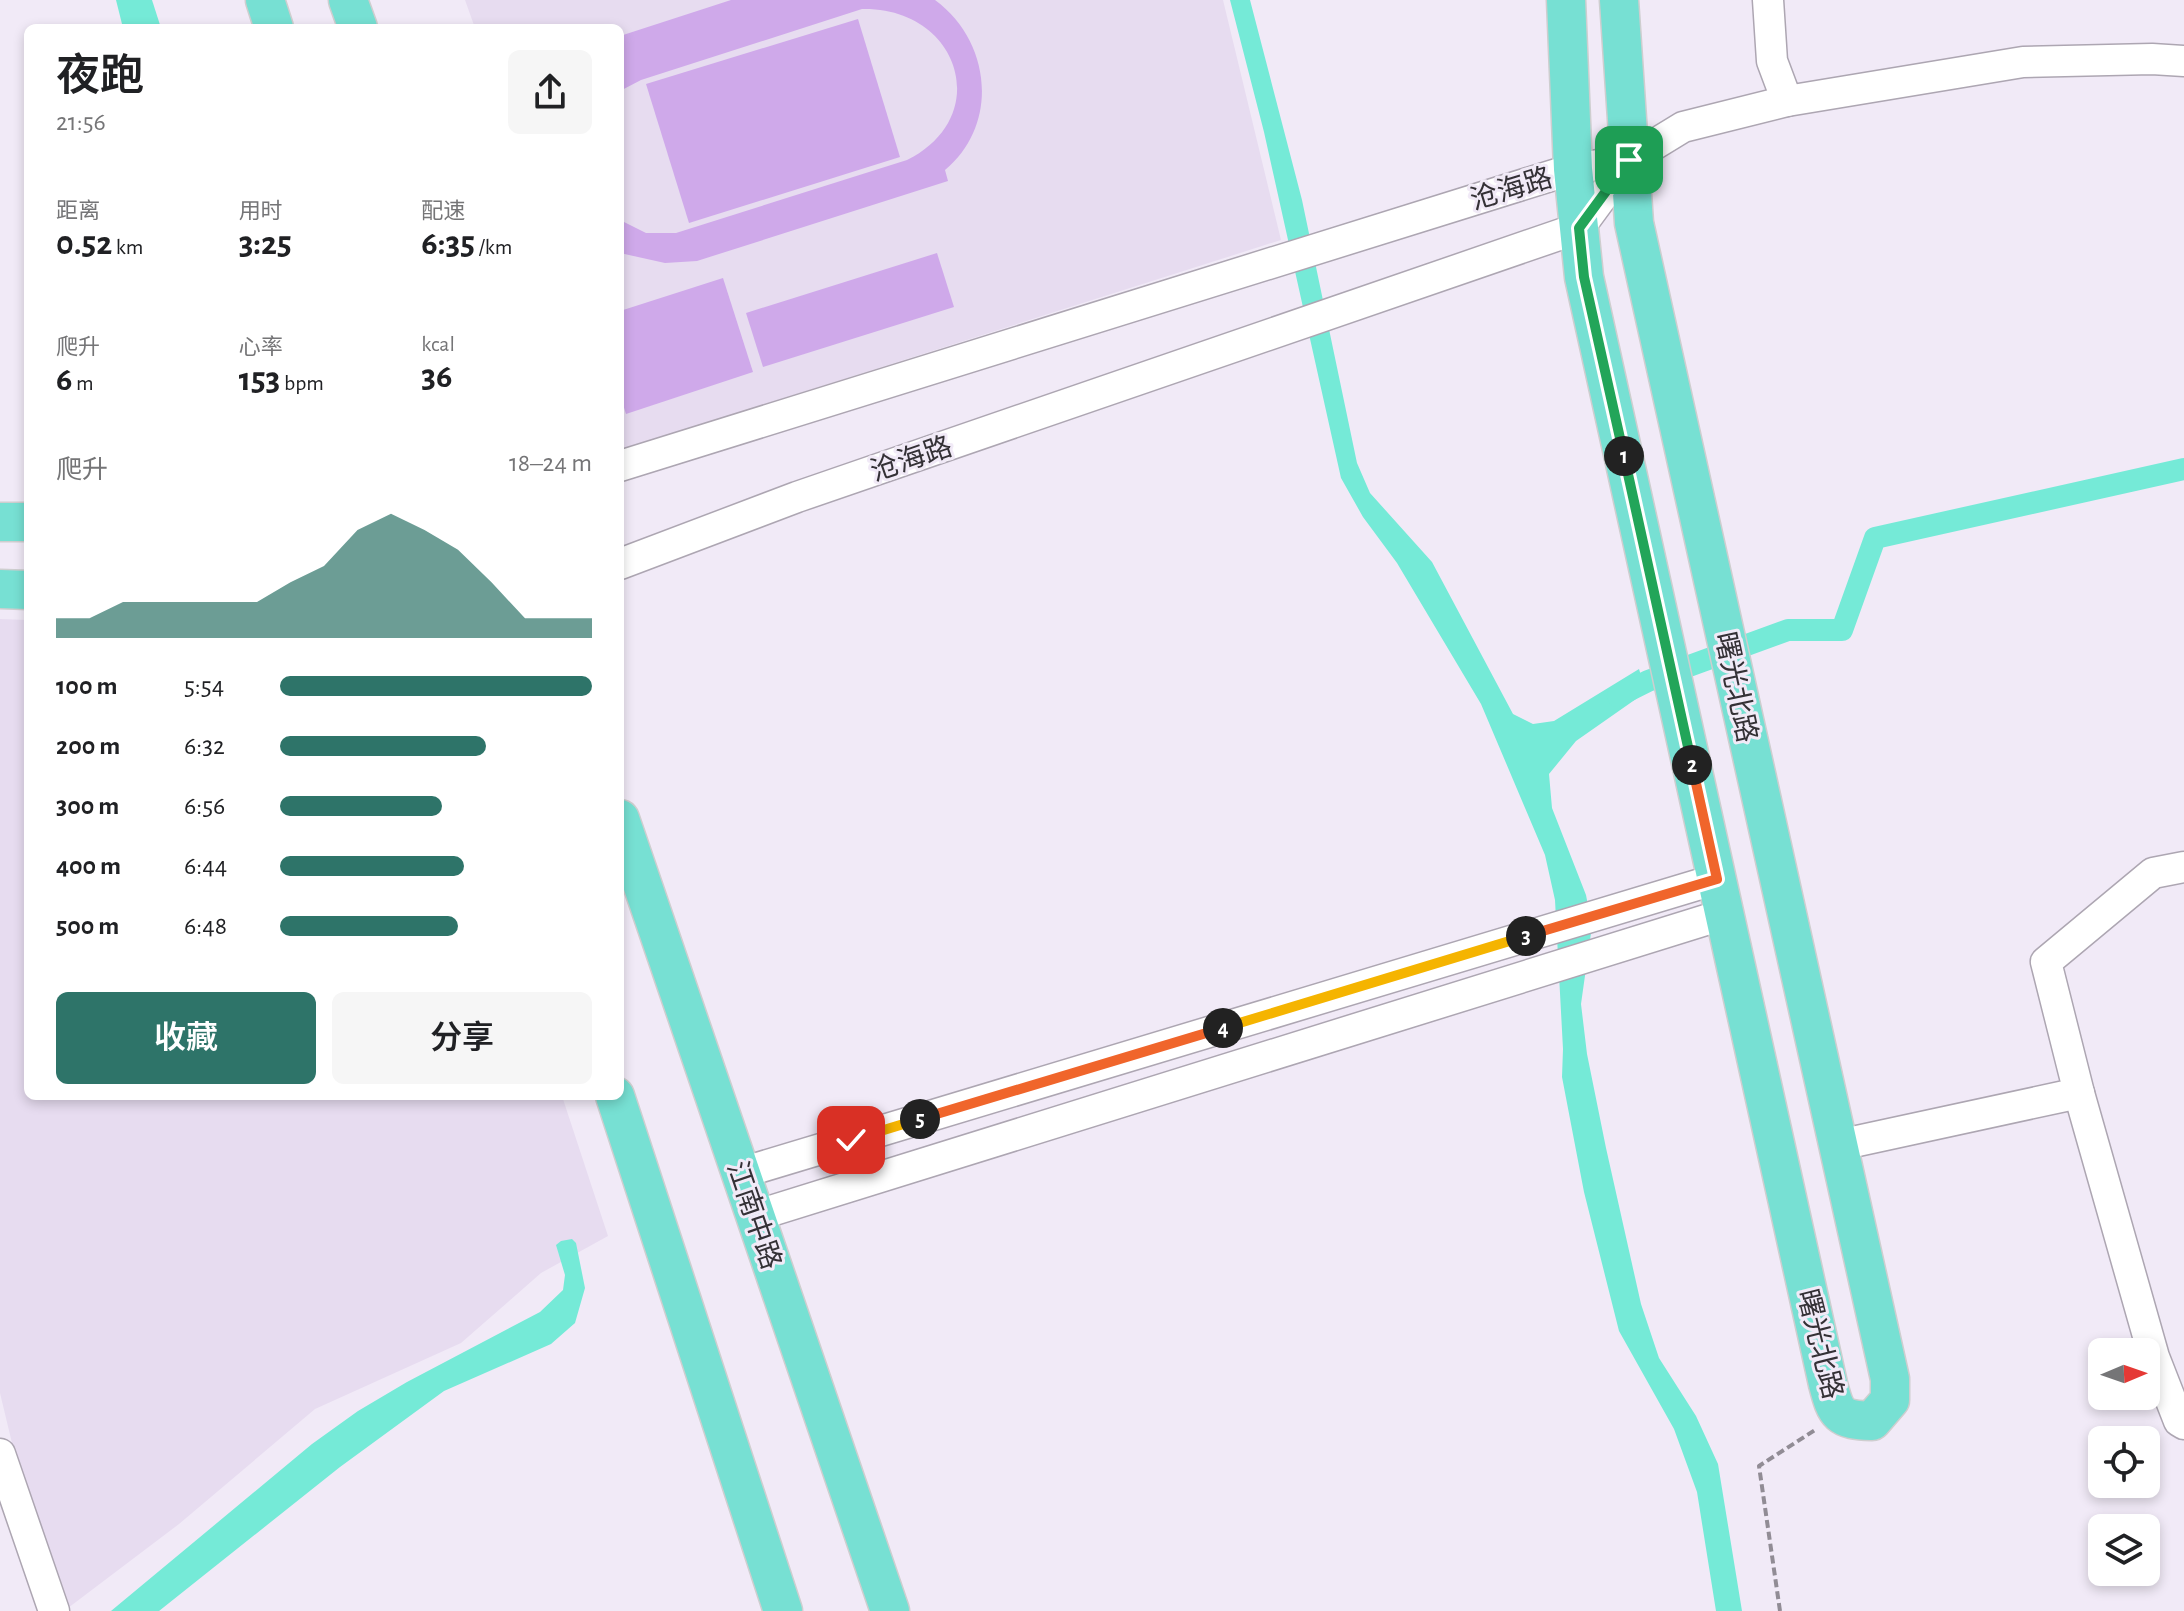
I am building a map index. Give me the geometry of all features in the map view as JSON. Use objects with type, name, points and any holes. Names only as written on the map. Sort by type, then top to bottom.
[{"type":"main road","points":[[265,0],[273,24]]},
{"type":"main road","points":[[348,0],[357,24]]},
{"type":"main road","name":"曙光北路","points":[[1566,0],[1573,169],[1584,277],[1828,1384],[1840,1415],[1852,1420],[1872,1421],[1890,1400],[1890,1379],[1634,223],[1619,0]]},
{"type":"main road","points":[[0,522],[24,522]]},
{"type":"main road","points":[[0,589],[24,590]]},
{"type":"main road","name":"江南中路","points":[[624,831],[890,1611]]},
{"type":"main road","points":[[616,1100],[783,1611]]},
{"type":"street","points":[[1768,0],[1772,61],[1787,101]]},
{"type":"street","points":[[1629,160],[1683,127],[1787,101],[2023,62],[2184,61]]},
{"type":"street","name":"沧海路","points":[[624,465],[1573,169],[1629,160]]},
{"type":"street","name":"沧海路","points":[[624,562],[797,497],[1579,228],[1629,160]]},
{"type":"street","points":[[2184,867],[2153,873],[2046,962],[2079,1093],[2154,1357],[2179,1421],[2184,1424]]},
{"type":"street","points":[[741,1173],[1602,913],[1721,896]]},
{"type":"street","points":[[755,1216],[1610,951],[1721,896]]},
{"type":"street","points":[[1839,1145],[2079,1093]]},
{"type":"street","points":[[0,1454],[54,1611]]},
{"type":"path","points":[[1780,1611],[1759,1466],[1840,1415]]},
{"type":"shaded area","points":[[116,0],[152,0],[160,24],[122,24]]},
{"type":"shaded area","points":[[465,0],[1223,0],[1281,240],[624,449],[624,24],[474,24]]},
{"type":"shaded area","points":[[731,0],[935,0],[954,17],[968,37],[982,83],[981,107],[975,130],[963,151],[945,170],[948,181],[697,261],[665,263],[624,254],[624,222],[646,233],[676,233],[907,160],[934,141],[951,118],[957,92],[954,67],[942,44],[922,26],[895,13],[862,9],[641,80],[624,89],[624,35]]},
{"type":"shaded area","points":[[1230,0],[1250,0],[1302,200],[1357,463],[1370,493],[1432,562],[1513,714],[1533,724],[1554,721],[1639,669],[1646,692],[1576,741],[1549,774],[1552,808],[1586,895],[1592,926],[1581,1004],[1587,1054],[1641,1304],[1659,1358],[1696,1416],[1718,1464],[1742,1611],[1716,1611],[1697,1492],[1674,1429],[1619,1331],[1584,1192],[1562,1077],[1555,900],[1545,855],[1481,704],[1397,563],[1363,517],[1341,478],[1264,132]]},
{"type":"shaded area","points":[[858,19],[900,157],[689,223],[646,84]]},
{"type":"shaded area","points":[[937,253],[954,307],[763,367],[746,313]]},
{"type":"shaded area","points":[[723,278],[753,372],[626,414],[624,310]]},
{"type":"shaded area","points":[[0,619],[24,620],[24,1100],[563,1100],[608,1236],[541,1273],[461,1343],[315,1409],[179,1524],[68,1608],[30,1518],[0,1393]]},
{"type":"shaded area","points":[[572,1239],[576,1243],[585,1288],[575,1323],[551,1344],[444,1391],[340,1467],[159,1611],[111,1611],[312,1444],[358,1411],[540,1312],[563,1290],[565,1275],[556,1245]]},
{"type":"waterway","points":[[1618,696],[1648,681],[1788,630],[1842,630],[1875,538],[2184,469]]},
{"type":"route","points":[[851,1140],[1717,879],[1584,277],[1579,228],[1629,160]]}]
